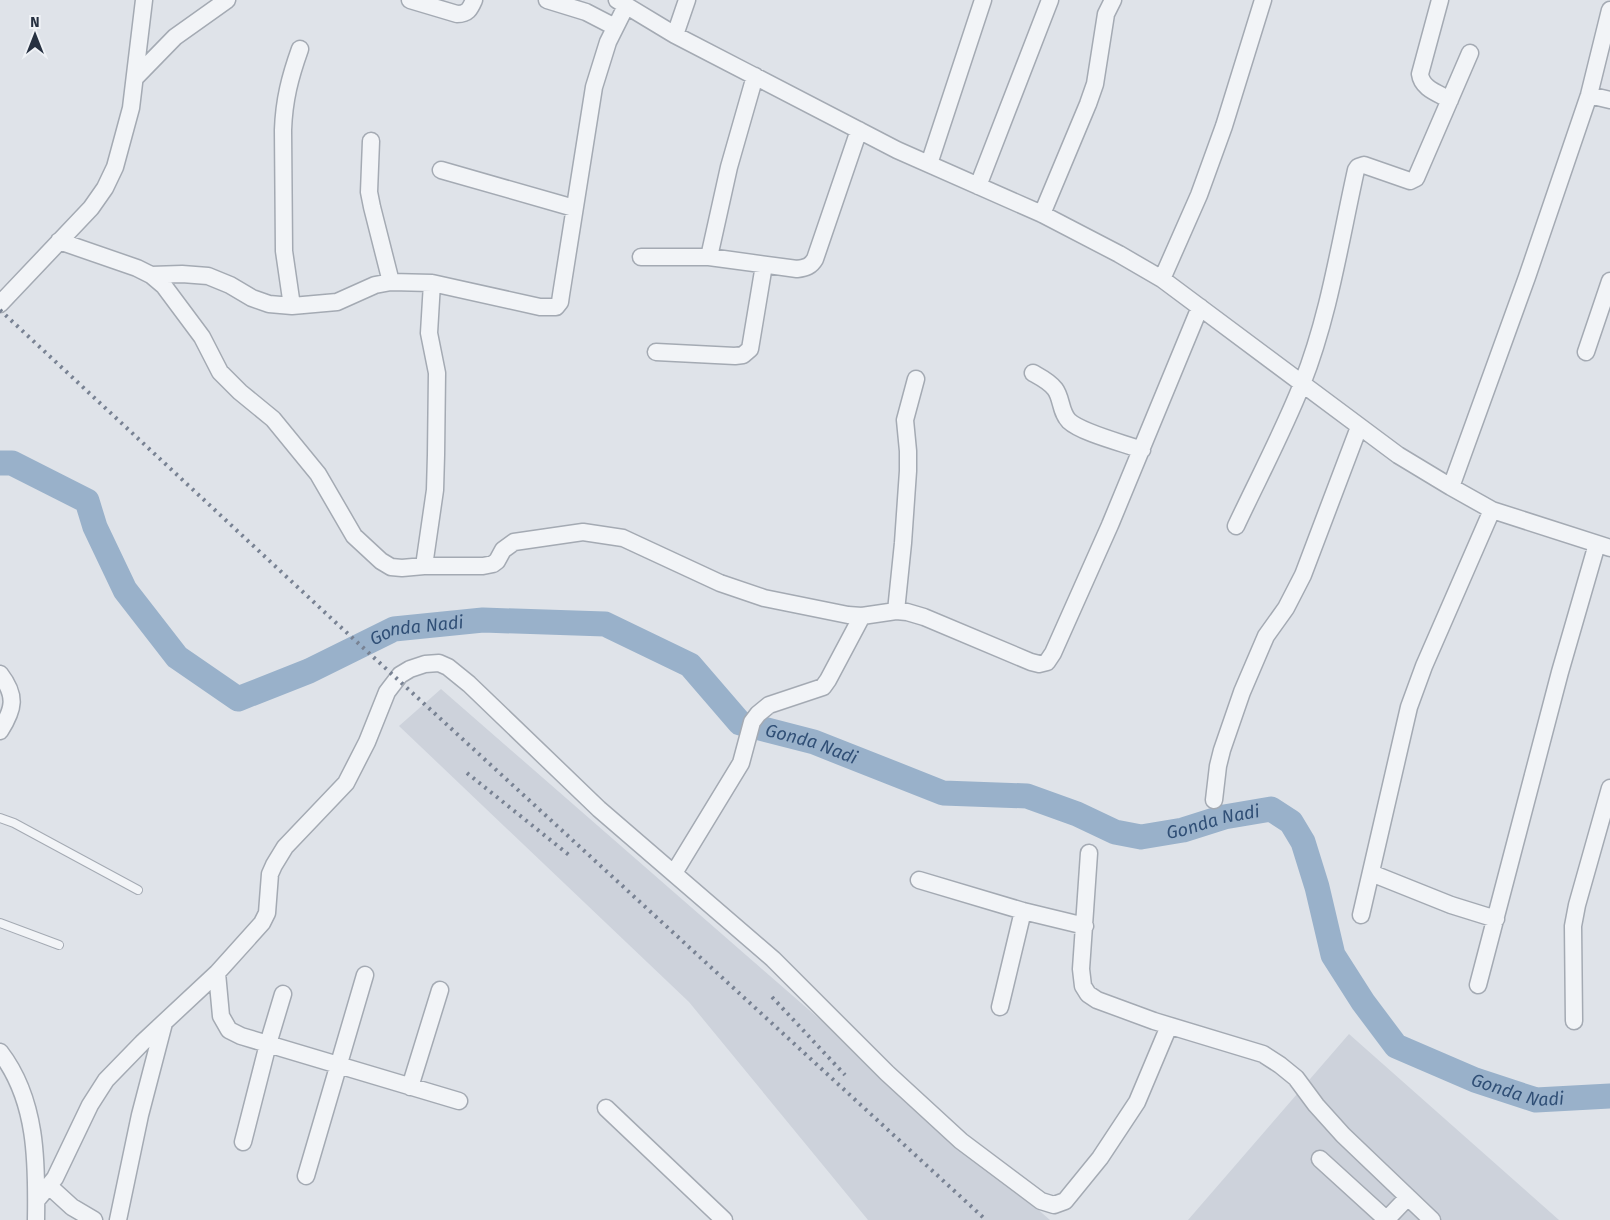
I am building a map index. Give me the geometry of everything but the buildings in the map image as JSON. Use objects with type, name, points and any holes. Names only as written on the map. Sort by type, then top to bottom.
[{"type":"street","points":[[0,304],[91,208],[105,188],[114,167],[131,108],[144,0]]},
{"type":"street","points":[[135,78],[174,37],[227,0]]},
{"type":"street","points":[[410,0],[457,14],[464,14],[470,10],[474,0]]},
{"type":"street","points":[[547,0],[586,12],[615,27]]},
{"type":"street","points":[[675,35],[688,0]]},
{"type":"street","points":[[929,164],[983,0]]},
{"type":"street","points":[[978,186],[1050,0]]},
{"type":"street","points":[[1042,214],[1095,84],[1106,14],[1113,0]]},
{"type":"street","points":[[1162,279],[1199,195],[1224,126],[1263,0]]},
{"type":"street","points":[[1440,0],[1420,74],[1424,86],[1450,100]]},
{"type":"street","points":[[151,276],[182,274],[208,276],[230,285],[252,298],[269,304],[292,306],[337,302],[376,285],[391,282],[432,283],[540,307],[556,307],[560,302],[594,87],[622,3],[675,35],[897,150],[1042,214],[1119,254],[1162,279],[1398,455],[1451,487],[1492,510],[1606,543],[1560,672],[1478,985]]},
{"type":"street","points":[[1451,487],[1527,277],[1589,95],[1610,10]]},
{"type":"street","points":[[292,306],[284,250],[284,120],[288,84],[300,49]]},
{"type":"street","points":[[1236,526],[1302,384],[1333,283],[1358,167],[1364,164],[1410,181],[1416,178],[1470,53]]},
{"type":"street","points":[[709,257],[754,76]]},
{"type":"street","points":[[1589,95],[1610,100]]},
{"type":"street","points":[[641,257],[709,257],[797,269],[812,265],[859,130]]},
{"type":"street","points":[[371,141],[371,200],[391,282]]},
{"type":"street","points":[[441,170],[574,208]]},
{"type":"street","points":[[59,241],[137,268],[164,286],[202,337],[220,372],[272,419],[318,474],[354,536],[381,561],[391,566],[402,568],[483,566],[497,561],[503,550],[514,542],[583,532],[608,535],[623,538],[720,584],[764,598],[848,615],[862,616],[896,611],[907,612],[924,617],[1031,662],[1040,664],[1047,662],[1053,654],[1142,450],[1200,307]]},
{"type":"street","points":[[656,352],[743,355],[750,349],[764,265]]},
{"type":"street","points":[[1586,352],[1610,281]]},
{"type":"street","points":[[424,566],[435,490],[436,455],[438,373],[430,332],[432,283]]},
{"type":"street","points":[[1032,373],[1049,383],[1056,390],[1064,414],[1069,421],[1079,428],[1142,450]]},
{"type":"street","points":[[896,611],[904,543],[908,471],[905,420],[916,379]]},
{"type":"street","points":[[1214,800],[1222,750],[1242,692],[1266,636],[1286,608],[1303,575],[1359,426]]},
{"type":"street","points":[[1361,915],[1409,708],[1424,666],[1492,510]]},
{"type":"street","points":[[674,873],[741,763],[746,750],[750,729],[768,705],[822,687],[828,680],[862,616]]},
{"type":"street","points":[[37,1200],[55,1178],[90,1105],[106,1080],[164,1022],[217,973],[262,923],[267,913],[270,874],[285,847],[346,783],[367,742],[386,692],[400,675],[425,664],[439,663],[448,667],[469,684],[599,809],[773,959],[887,1073],[961,1141],[1047,1204],[1060,1204],[1065,1201],[1100,1158],[1137,1102],[1169,1026]]},
{"type":"street","points":[[0,674],[11,692],[12,701],[10,714],[0,731]]},
{"type":"street","points":[[1574,1021],[1573,926],[1577,905],[1610,788]]},
{"type":"street","points":[[1089,853],[1081,968],[1083,986],[1088,994],[1097,1000],[1169,1026],[1263,1054],[1280,1065],[1296,1078],[1316,1105],[1343,1135],[1432,1220]]},
{"type":"street","points":[[1371,873],[1451,905],[1496,919]]},
{"type":"street","points":[[919,880],[1023,911],[1084,926]]},
{"type":"street","points":[[1000,1008],[1023,911]]},
{"type":"street","points":[[217,973],[220,1016],[228,1030],[241,1036],[459,1102]]},
{"type":"street","points":[[306,1176],[365,975]]},
{"type":"street","points":[[410,1087],[440,990]]},
{"type":"street","points":[[242,1142],[283,994]]},
{"type":"street","points":[[118,1220],[140,1115],[164,1022]]},
{"type":"street","points":[[0,1052],[10,1065],[23,1095],[33,1130],[37,1168],[36,1220]]},
{"type":"street","points":[[606,1108],[724,1220]]},
{"type":"street","points":[[1320,1159],[1387,1220],[1408,1197]]},
{"type":"street","points":[[49,1186],[72,1207],[94,1220]]},
{"type":"lane","points":[[0,818],[14,823],[138,890]]},
{"type":"lane","points":[[0,923],[60,944]]},
{"type":"shaded area","points":[[441,689],[1050,1220],[868,1220],[689,1002],[399,726]]},
{"type":"shaded area","points":[[1349,1034],[1559,1220],[1188,1220]]},
{"type":"waterway","name":"Gonda Nadi","points":[[0,463],[12,463],[87,501],[95,527],[125,590],[177,657],[238,699],[309,671],[394,629],[483,620],[605,624],[690,665],[740,723],[814,742],[943,793],[1027,796],[1077,814],[1115,832],[1141,837],[1183,830],[1224,817],[1271,809],[1291,822],[1303,842],[1317,887],[1333,955],[1363,1002],[1396,1046],[1475,1080],[1536,1100],[1610,1096]]},
{"type":"railway","points":[[0,310],[333,620],[986,1220]]},
{"type":"railway","points":[[467,773],[569,855]]},
{"type":"railway","points":[[772,997],[845,1075]]}]
